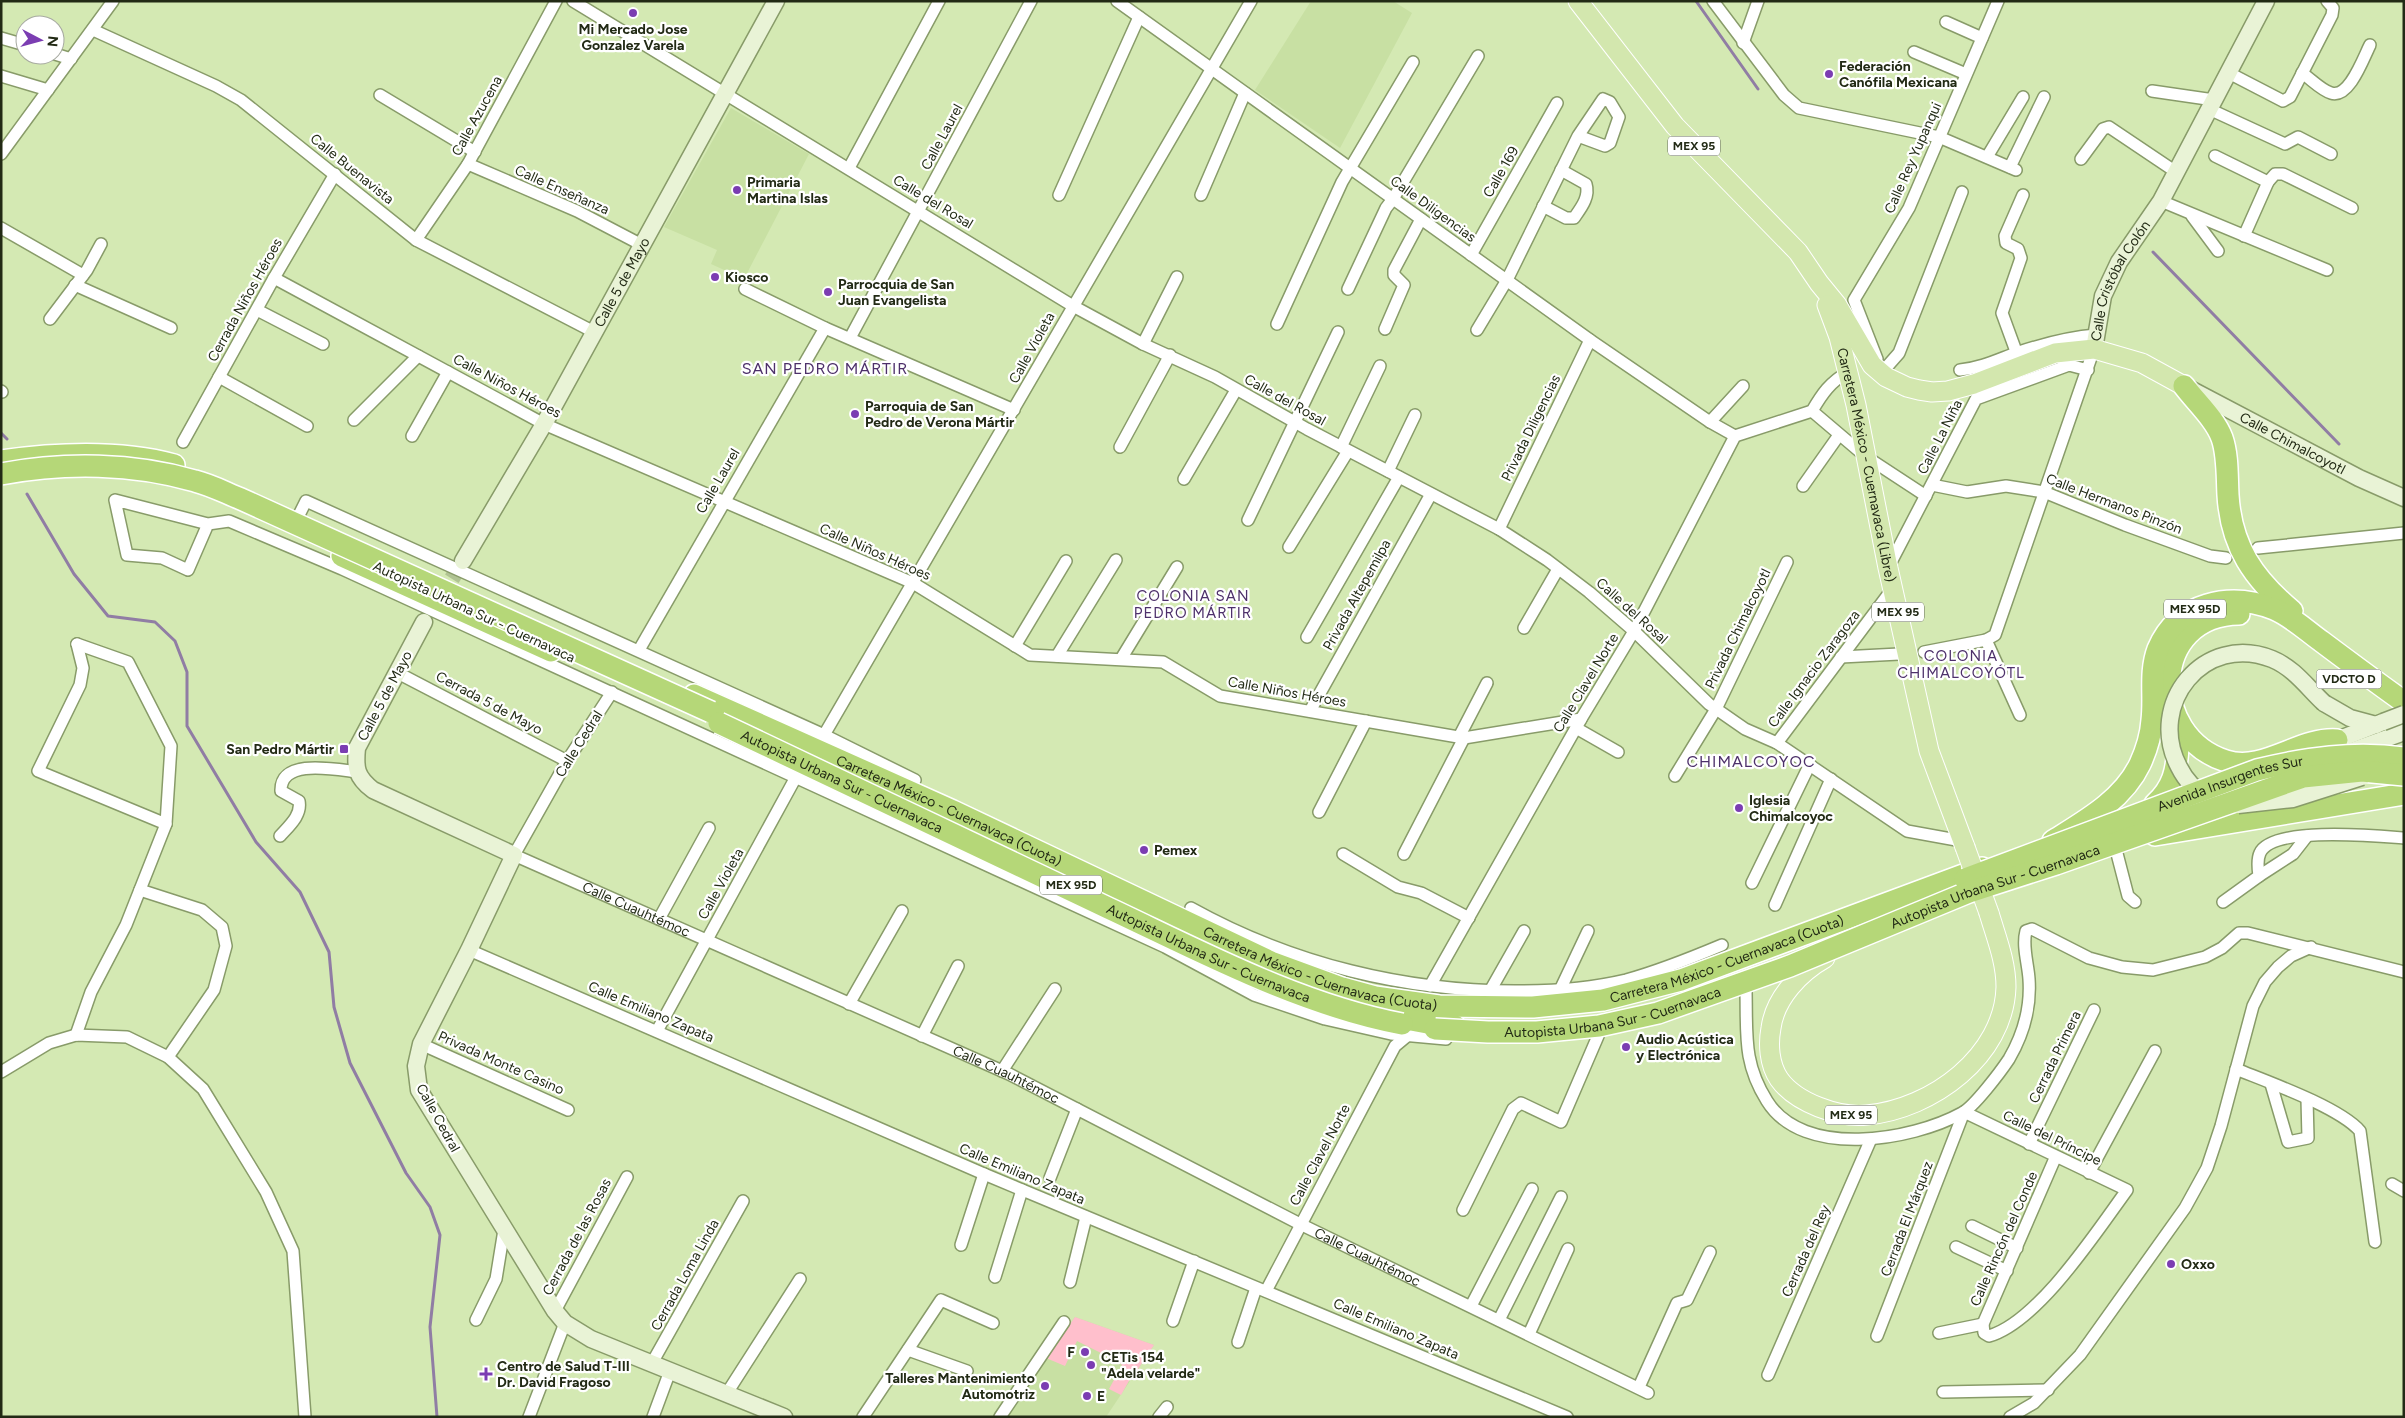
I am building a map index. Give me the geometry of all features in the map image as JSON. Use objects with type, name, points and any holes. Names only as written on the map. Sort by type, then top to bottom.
[{"type":"highway","points":[[2155,804],[2170,788],[2176,771],[2178,743],[2175,715],[2168,689],[2173,658],[2188,634],[2215,616],[2226,614],[2252,615],[2303,636],[2303,620],[2272,595],[2257,577],[2237,543],[2229,516],[2224,444],[2217,428],[2184,386]]},
{"type":"highway","name":"Carretera México - Cuernavaca (Cuota)","points":[[1,481],[57,466],[111,456],[172,465],[199,473],[953,811],[1271,962],[1333,985],[1375,997],[1439,1006],[1533,1007],[1603,1000],[1681,980],[2052,841]]},
{"type":"highway","name":"Carretera México - Cuernavaca (Cuota)","points":[[1,461],[57,466],[146,478],[195,490],[240,509],[428,597],[1026,861],[1106,904],[1168,941],[1331,1002],[1438,1025],[1479,1026],[1575,1022],[1634,1012],[1699,993],[2018,875],[2114,842],[2313,808],[2353,804]]},
{"type":"highway","name":"Autopista Urbana Sur - Cuernavaca","points":[[1,474],[28,469],[118,466],[196,481],[241,499],[1271,968],[1341,994],[1426,1012],[1514,1018],[1570,1016],[1635,1005],[1695,987],[1792,945],[1856,920],[2257,770],[2301,760],[2351,755],[2403,773]]},
{"type":"highway","name":"Autopista Urbana Sur - Cuernavaca","points":[[1,481],[29,474],[116,470],[196,487],[318,539],[431,594],[710,718],[1268,981],[1318,1001],[1374,1018],[1435,1029],[1537,1032],[1599,1026],[1658,1013],[1790,966],[1969,892],[2056,864],[2303,777],[2362,771],[2403,773]]},
{"type":"highway","name":"MEX 95D","points":[[2052,841],[2093,816],[2115,798],[2140,765],[2147,745],[2152,720],[2153,667],[2159,648],[2170,630],[2185,614],[2201,606],[2218,601],[2250,602],[2276,610],[2303,636]]},
{"type":"highway","name":"VDCTO D","points":[[2303,636],[2404,702]]},
{"type":"highway","name":"VDCTO D","points":[[2303,636],[2388,722]]},
{"type":"highway","points":[[2175,715],[2189,738],[2203,750],[2229,762],[2255,762],[2308,743],[2337,740]]},
{"type":"highway","points":[[2353,804],[2403,773]]},
{"type":"highway","points":[[2313,808],[2331,797],[2403,773]]},
{"type":"highway","points":[[915,780],[938,790],[953,811]]},
{"type":"highway","points":[[2353,804],[2404,807]]},
{"type":"main road","name":"Carretera México - Cuernavaca (Libre)","points":[[1578,1],[1675,126],[1798,252],[1837,305],[1872,365],[1883,373],[1907,387],[1932,392],[1974,384],[2019,359],[2055,353],[2095,342],[2142,363],[2184,386]]},
{"type":"main road","name":"Carretera México - Cuernavaca (Libre)","points":[[1819,283],[1839,336],[1848,372],[1888,568],[1929,751],[1989,913],[2000,947],[2006,986],[2003,1006],[1994,1032],[1977,1058],[1948,1085],[1914,1104],[1890,1112],[1866,1116],[1848,1115],[1810,1103],[1794,1093],[1779,1079],[1768,1044],[1772,1023],[1783,998],[1803,973],[1818,962],[1886,924]]},
{"type":"main road","points":[[1848,372],[1883,373]]},
{"type":"street","name":"Calle Azucena","points":[[416,240],[468,164],[556,1]]},
{"type":"street","name":"Calle del Rosal","points":[[573,1],[727,93],[1073,306],[1143,344],[1170,355],[1295,423],[1499,529],[1558,569],[1634,631],[1716,709],[1745,728],[1777,743],[1908,831],[1964,844]]},
{"type":"street","name":"Calle 5 de Mayo","points":[[463,561],[544,424],[776,1]]},
{"type":"street","points":[[848,168],[939,1]]},
{"type":"street","name":"Calle Laurel","points":[[850,338],[920,212],[1031,1]]},
{"type":"street","name":"Calle Diligencias","points":[[1117,1],[1590,340],[1710,422],[1735,436]]},
{"type":"street","name":"Calle Violeta","points":[[824,735],[1251,1]]},
{"type":"street","points":[[1713,1],[1784,95],[1799,108],[1939,136],[2013,168],[2044,97]]},
{"type":"street","points":[[1744,43],[1758,1]]},
{"type":"street","name":"Calle Rey Yupanqui","points":[[1883,373],[1854,300],[1909,208],[1998,1]]},
{"type":"street","name":"Calle Cristóbal Colón","points":[[1990,638],[2088,370],[2103,296],[2119,262],[2161,201],[2227,72],[2266,1]]},
{"type":"street","points":[[2227,72],[2282,101],[2290,97],[2332,15],[2333,8],[2327,1]]},
{"type":"street","points":[[1,154],[112,2]]},
{"type":"street","points":[[1059,195],[1138,17]]},
{"type":"street","points":[[1946,22],[1982,38]]},
{"type":"street","name":"Calle Buenavista","points":[[93,30],[216,86],[241,100],[416,240],[594,332]]},
{"type":"street","points":[[1,38],[15,42]]},
{"type":"street","points":[[2302,73],[2330,93],[2339,94],[2347,89],[2370,45]]},
{"type":"street","points":[[1914,52],[1966,74]]},
{"type":"street","points":[[1348,289],[1386,208],[1478,56]]},
{"type":"street","points":[[65,57],[72,59]]},
{"type":"street","points":[[1277,324],[1350,168],[1413,62]]},
{"type":"street","points":[[1,76],[48,90]]},
{"type":"street","points":[[2152,91],[2212,104],[2285,144],[2298,137],[2331,154]]},
{"type":"street","points":[[1200,195],[1245,93]]},
{"type":"street","points":[[380,95],[474,152]]},
{"type":"street","points":[[1987,157],[2023,97]]},
{"type":"street","name":"Calle 169","points":[[1471,255],[1557,103]]},
{"type":"street","points":[[2081,159],[2103,129],[2109,127],[2176,172]]},
{"type":"street","points":[[1477,330],[1507,280],[1578,136]]},
{"type":"street","points":[[2215,156],[2268,182]]},
{"type":"street","name":"Calle Enseñanza","points":[[468,164],[577,211],[642,245]]},
{"type":"street","points":[[1543,206],[1566,218],[1574,218],[1580,210],[1588,192],[1586,184],[1561,170]]},
{"type":"street","name":"Cerrada Niños Héroes","points":[[183,442],[274,278],[335,174]]},
{"type":"street","points":[[2244,236],[2268,182],[2275,174],[2283,174],[2352,208]]},
{"type":"street","points":[[1883,373],[1899,353],[1962,192]]},
{"type":"street","points":[[1960,370],[1979,369],[2019,359],[2002,313],[2021,258],[2018,249],[2006,243],[2006,236],[2023,194]]},
{"type":"street","points":[[2161,201],[2327,270]]},
{"type":"street","points":[[2191,215],[2218,251]]},
{"type":"street","points":[[1385,329],[1404,286],[1394,275],[1394,270],[1421,219]]},
{"type":"street","points":[[1,228],[83,275]]},
{"type":"street","points":[[50,320],[83,275],[101,244]]},
{"type":"street","points":[[1143,344],[1177,277]]},
{"type":"street","name":"Calle Niños Héroes","points":[[274,278],[544,424],[913,583],[1030,655],[1163,662],[1220,696],[1310,710],[1461,738],[1578,724]]},
{"type":"street","points":[[75,286],[171,328]]},
{"type":"street","points":[[744,289],[825,328],[1014,410]]},
{"type":"street","points":[[257,310],[323,344]]},
{"type":"street","name":"Calle Laurel","points":[[639,650],[825,328]]},
{"type":"street","points":[[1248,520],[1338,332]]},
{"type":"street","name":"Privada Diligencias","points":[[1499,529],[1590,340]]},
{"type":"street","points":[[1120,447],[1170,355]]},
{"type":"street","points":[[354,420],[418,356]]},
{"type":"street","name":"Calle La Niña","points":[[1888,568],[1976,399],[2069,365],[2088,370]]},
{"type":"street","points":[[1289,547],[1345,449],[1380,366]]},
{"type":"street","points":[[412,436],[448,372]]},
{"type":"street","points":[[1735,436],[1812,411],[1825,390],[1835,379],[1848,372]]},
{"type":"street","points":[[219,377],[307,426]]},
{"type":"street","points":[[1710,422],[1743,386]]},
{"type":"street","name":"Calle Chimalcoyotl","points":[[2184,386],[2359,478],[2404,498]]},
{"type":"street","points":[[1184,479],[1236,390]]},
{"type":"street","points":[[1812,411],[1865,456],[1926,496]]},
{"type":"street","points":[[1388,472],[1414,415]]},
{"type":"street","points":[[1803,486],[1839,435]]},
{"type":"street","name":"Calle Clavel Norte","points":[[1430,986],[1578,724],[1634,631],[1735,436]]},
{"type":"street","points":[[1307,637],[1399,477]]},
{"type":"street","name":"Calle Hermanos Pinzón","points":[[1932,485],[1967,492],[2006,486],[2044,492],[2133,528],[2210,556],[2226,558]]},
{"type":"street","name":"Privada Altepemilpa","points":[[1310,710],[1431,494]]},
{"type":"street","points":[[208,524],[188,570],[162,558],[127,555],[114,500],[208,524],[229,521],[342,569],[796,777],[1168,941],[1254,995],[1325,1019],[1407,1036],[1531,1043],[1598,1036],[1661,1022],[1803,973]]},
{"type":"street","points":[[298,517],[306,501],[639,650],[824,735],[915,780]]},
{"type":"street","points":[[2258,548],[2404,533]]},
{"type":"street","points":[[1057,656],[1116,560]]},
{"type":"street","points":[[1015,646],[1066,561]]},
{"type":"street","name":"Privada Chimalcoyotl","points":[[1675,776],[1716,709],[1786,562]]},
{"type":"street","points":[[1121,659],[1177,567]]},
{"type":"street","points":[[1524,628],[1558,569]]},
{"type":"street","name":"Calle Ignacio Zaragoza","points":[[1777,743],[1893,588]]},
{"type":"street","name":"Calle 5 de Mayo","points":[[358,772],[356,766],[357,748],[424,622]]},
{"type":"street","points":[[1924,652],[1990,638],[2020,714]]},
{"type":"street","points":[[76,1035],[91,992],[126,925],[166,824],[171,746],[128,662],[77,644],[83,668],[80,685],[38,771],[166,824]]},
{"type":"street","points":[[2388,722],[2350,718],[2324,703],[2296,674],[2273,660],[2246,653],[2220,657],[2191,675],[2175,697],[2168,727],[2170,746],[2184,776],[2203,794],[2230,804],[2245,805],[2293,799],[2403,773]]},
{"type":"street","points":[[1841,657],[1899,654]]},
{"type":"street","name":"Cerrada 5 de Mayo","points":[[396,672],[567,761]]},
{"type":"street","points":[[1404,854],[1486,683]]},
{"type":"street","name":"Calle Cedral","points":[[612,692],[567,761],[514,855],[469,950],[421,1044],[416,1066],[419,1090],[504,1230],[560,1317],[591,1339],[727,1393],[776,1415]]},
{"type":"street","name":"Avenida Insurgentes Sur","points":[[2052,841],[2155,804],[2265,768],[2388,722],[2404,714]]},
{"type":"street","points":[[1319,812],[1366,721]]},
{"type":"street","points":[[1578,724],[1618,752]]},
{"type":"street","name":"Avenida Insurgentes Sur","points":[[2114,842],[2404,732]]},
{"type":"street","points":[[1752,883],[1810,764]]},
{"type":"street","points":[[280,836],[297,816],[300,806],[299,801],[281,791],[283,781],[298,769],[307,767],[358,772]]},
{"type":"street","name":"Calle Cuauhtémoc","points":[[358,772],[362,782],[373,790],[514,855],[1002,1071],[1300,1224],[1643,1390],[1677,1303],[1687,1300],[1710,1252]]},
{"type":"street","name":"Calle Violeta","points":[[657,1031],[796,777]]},
{"type":"street","points":[[1775,905],[1831,779]]},
{"type":"street","points":[[659,919],[709,828]]},
{"type":"street","points":[[2259,876],[2260,852],[2266,846],[2280,840],[2328,834],[2404,838]]},
{"type":"street","points":[[2223,902],[2293,854],[2307,836]]},
{"type":"street","points":[[2114,842],[2128,896],[2135,902]]},
{"type":"street","points":[[1343,854],[1398,887],[1421,893],[1469,918]]},
{"type":"street","points":[[140,890],[202,910],[222,927],[226,946],[214,990],[168,1057]]},
{"type":"street","points":[[1191,908],[1230,930],[1356,974],[1430,986],[1490,991],[1560,990],[1624,980],[1660,970],[1722,945]]},
{"type":"street","points":[[849,1004],[902,911]]},
{"type":"street","points":[[1746,992],[1747,1049],[1753,1075],[1768,1103],[1788,1124],[1815,1136],[1871,1138],[1922,1130],[1964,1112],[2009,1059],[2022,1032],[2029,1002],[2029,980],[2024,938],[2026,931],[2032,929],[2040,931],[2089,958],[2122,967],[2153,970],[2205,957],[2222,948],[2238,933],[2248,933],[2311,947],[2404,972]]},
{"type":"street","points":[[1490,991],[1524,931]]},
{"type":"street","points":[[1560,990],[1588,931]]},
{"type":"street","points":[[2010,1417],[2034,1404],[2080,1355],[2185,1208],[2207,1168],[2221,1126],[2254,1006],[2265,982],[2291,956],[2311,947]]},
{"type":"street","name":"Calle Emiliano Zapata","points":[[469,950],[984,1174],[1568,1417]]},
{"type":"street","points":[[922,1036],[958,966]]},
{"type":"street","points":[[1002,1071],[1055,989]]},
{"type":"street","name":"Cerrada Primera","points":[[2029,1144],[2094,1010]]},
{"type":"street","points":[[1,1072],[49,1043],[76,1035],[127,1037],[168,1057],[203,1089],[266,1192],[293,1251],[305,1417]]},
{"type":"street","name":"Calle Clavel Norte","points":[[1238,1342],[1261,1290],[1300,1224],[1395,1046],[1407,1036]]},
{"type":"street","points":[[1463,1210],[1513,1109],[1521,1102],[1561,1122],[1598,1036]]},
{"type":"street","name":"Privada Monte Casino","points":[[421,1044],[568,1110]]},
{"type":"street","points":[[2089,1173],[2155,1051]]},
{"type":"street","points":[[2236,1069],[2307,1099],[2352,1122],[2360,1131],[2375,1242]]},
{"type":"street","points":[[2271,1084],[2288,1142],[2308,1138],[2307,1099]]},
{"type":"street","points":[[1050,1178],[1077,1109]]},
{"type":"street","name":"Calle del Príncipe","points":[[1964,1112],[2127,1190],[2074,1263],[2032,1309],[1998,1334],[1989,1336],[1984,1329]]},
{"type":"street","name":"Cerrada El Márquez","points":[[1877,1336],[1964,1112]]},
{"type":"street","name":"Cerrada del Rey","points":[[1768,1374],[1871,1138]]},
{"type":"street","name":"Calle Rincón del Conde","points":[[1984,1329],[2056,1156]]},
{"type":"street","points":[[961,1245],[984,1174]]},
{"type":"street","name":"Cerrada de las Rosas","points":[[529,1417],[560,1317],[627,1177]]},
{"type":"street","points":[[2392,1184],[2404,1191]]},
{"type":"street","points":[[1471,1306],[1532,1189]]},
{"type":"street","points":[[995,1277],[1022,1190]]},
{"type":"street","points":[[1499,1320],[1561,1197]]},
{"type":"street","name":"Cerrada Loma Linda","points":[[652,1364],[744,1201]]},
{"type":"street","points":[[1070,1282],[1086,1217]]},
{"type":"street","points":[[1972,1226],[2017,1248]]},
{"type":"street","points":[[476,1320],[496,1279],[504,1230]]},
{"type":"street","points":[[1956,1247],[2007,1270]]},
{"type":"street","points":[[1529,1334],[1568,1249]]},
{"type":"street","points":[[1173,1321],[1194,1262]]},
{"type":"street","points":[[727,1393],[800,1279]]},
{"type":"street","points":[[863,1417],[941,1300],[993,1323]]},
{"type":"street","points":[[1000,1417],[1064,1322]]},
{"type":"street","points":[[1939,1332],[1984,1329]]},
{"type":"street","points":[[908,1350],[967,1371]]},
{"type":"street","points":[[653,1417],[670,1371]]},
{"type":"street","points":[[1943,1392],[2048,1390]]},
{"type":"street","points":[[1159,1417],[1167,1407]]},
{"type":"shaded area","points":[[1311,1],[1393,1],[1412,13],[1340,148],[1255,90]]},
{"type":"shaded area","name":"Primaria Martina Islas","points":[[731,108],[809,154],[744,279],[711,264],[717,250],[664,227]]},
{"type":"shaded area","name":"CETis 154 \"Adela velarde\"","points":[[1075,1317],[1154,1345],[1106,1417],[1005,1417]]},
{"type":"shaded area","points":[[1075,1317],[1154,1345],[1136,1372],[1134,1372],[1121,1395],[1109,1389],[1122,1365],[1077,1341],[1065,1366],[1046,1358]]},
{"type":"waterway","points":[[1696,1],[1758,89]]},
{"type":"waterway","points":[[2153,252],[2339,444]]},
{"type":"waterway","points":[[1,433],[7,439]]},
{"type":"waterway","points":[[27,494],[74,574],[108,616],[155,622],[175,641],[187,672],[187,726],[256,842],[300,892],[329,952],[334,1007],[350,1063],[406,1173],[430,1207],[440,1235],[430,1327],[437,1417]]},
{"type":"tunnel","points":[[439,599],[463,561]]},
{"type":"place","name":"Mi Mercado Jose Gonzalez Varela","points":[[633,13]]},
{"type":"place","name":"Federación Canófila Mexicana","points":[[1829,74]]},
{"type":"place","name":"Primaria Martina Islas","points":[[737,190]]},
{"type":"place","name":"Kiosco","points":[[715,277]]},
{"type":"place","name":"Parrocquia de San Juan Evangelista","points":[[828,292]]},
{"type":"place","name":"Parroquia de San Pedro de Verona Mártir","points":[[855,414]]},
{"type":"place","name":"San Pedro Mártir","points":[[344,749]]},
{"type":"place","name":"Iglesia Chimalcoyoc","points":[[1739,808]]},
{"type":"place","name":"Pemex","points":[[1144,850]]},
{"type":"place","name":"Audio Acústica y Electrónica","points":[[1626,1047]]},
{"type":"place","name":"Oxxo","points":[[2171,1264]]},
{"type":"place","name":"F","points":[[1085,1352]]},
{"type":"place","name":"CETis 154 \"Adela velarde\"","points":[[1091,1365]]},
{"type":"place","name":"Centro de Salud T-III Dr. David Fragoso","points":[[486,1374]]},
{"type":"place","name":"Talleres Mantenimiento Automotriz","points":[[1045,1386]]},
{"type":"place","name":"E","points":[[1087,1396]]},
{"type":"district","name":"SAN PEDRO MÁRTIR","points":[[825,368]]},
{"type":"district","name":"COLONIA SAN PEDRO MÁRTIR","points":[[1193,604]]},
{"type":"district","name":"COLONIA CHIMALCOYÓTL","points":[[1961,664]]},
{"type":"district","name":"CHIMALCOYOC","points":[[1751,761]]}]
